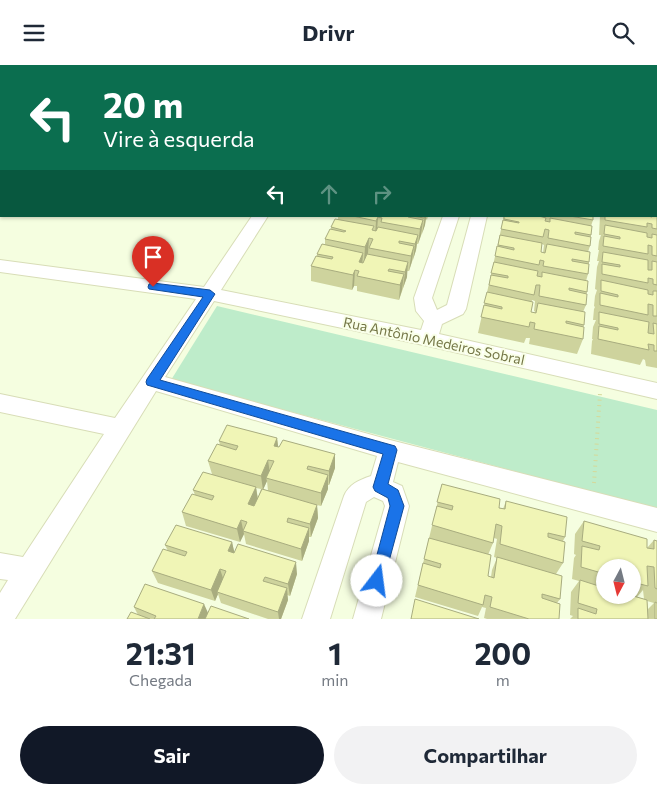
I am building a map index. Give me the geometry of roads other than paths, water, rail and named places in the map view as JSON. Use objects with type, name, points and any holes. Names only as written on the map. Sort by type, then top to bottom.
[{"type":"street","points":[[0,619],[28,571],[120,428],[259,217]]},
{"type":"street","points":[[434,320],[426,311],[423,298],[451,217]]},
{"type":"street","points":[[428,339],[434,320],[456,309],[479,217]]},
{"type":"street","name":"Rua Antônio Medeiros Sobral","points":[[0,267],[210,294],[428,339],[657,391]]},
{"type":"street","points":[[152,382],[390,450],[657,520]]},
{"type":"street","points":[[0,403],[120,428]]},
{"type":"street","points":[[380,487],[390,450]]},
{"type":"street","points":[[318,618],[356,496],[366,487],[380,487],[394,494],[397,506],[367,619]]},
{"type":"street","points":[[0,566],[28,571]]}]
